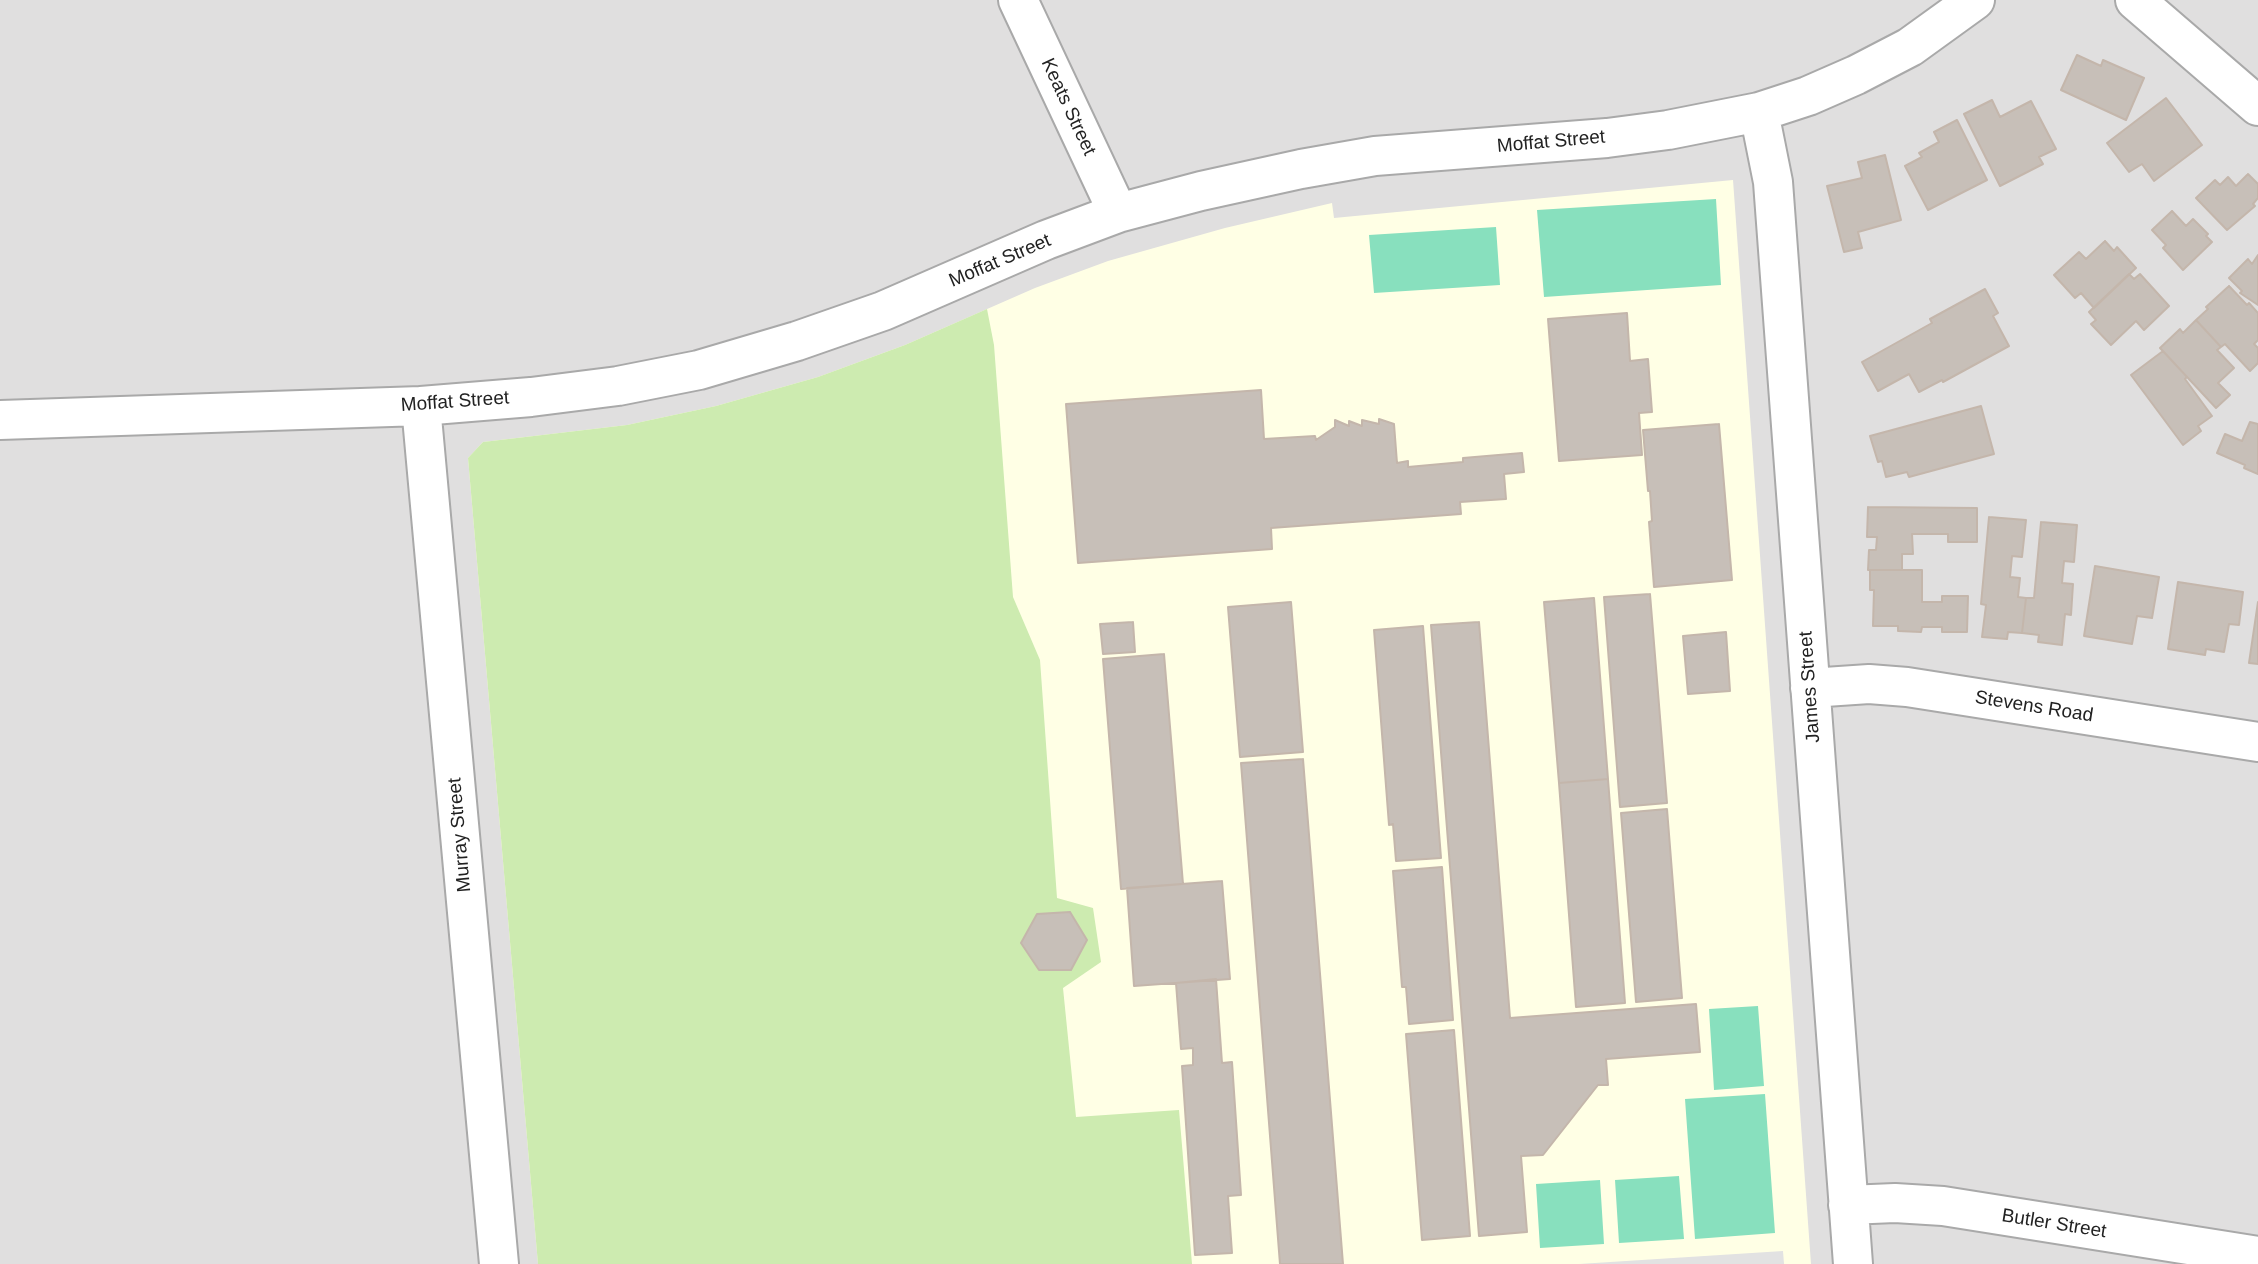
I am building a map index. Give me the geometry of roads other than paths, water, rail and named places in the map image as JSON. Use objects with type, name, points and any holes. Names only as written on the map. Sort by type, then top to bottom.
[{"type":"street","name":"Keats Street","points":[[1018,0],[1118,213]]},
{"type":"street","name":"Moffat Street","points":[[0,420],[421,405],[618,386],[699,370],[797,341],[883,311],[1046,240],[1118,213],[1214,188],[1375,156],[1619,136],[1668,130],[1759,112],[1808,96],[1910,47],[1975,0]]},
{"type":"street","points":[[2135,0],[2258,106]]},
{"type":"street","name":"James Street","points":[[1759,112],[1773,182],[1853,1264]]},
{"type":"street","name":"Murray Street","points":[[421,405],[499,1264]]},
{"type":"street","name":"Stevens Road","points":[[1810,688],[1869,684],[1908,687],[2258,742]]},
{"type":"street","name":"Butler Street","points":[[1848,1205],[1895,1203],[1943,1206],[2258,1256]]}]
